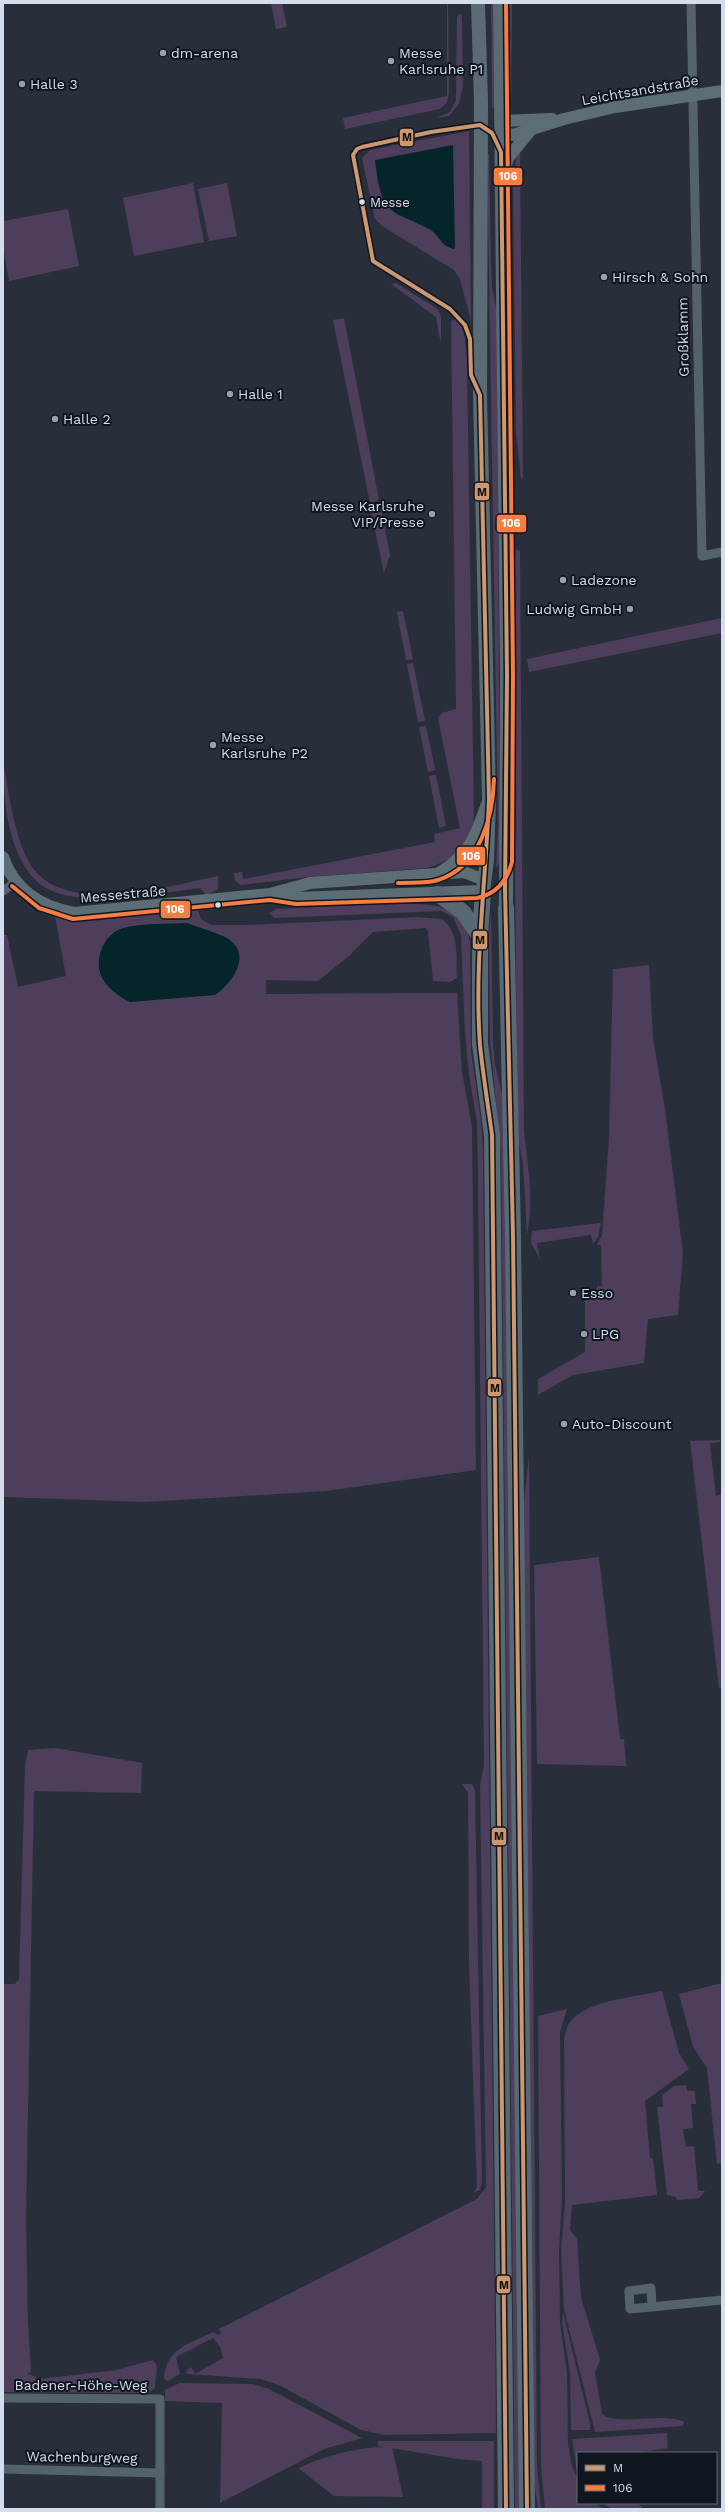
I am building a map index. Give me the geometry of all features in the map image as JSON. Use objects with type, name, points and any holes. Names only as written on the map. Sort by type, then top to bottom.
[{"type":"highway","points":[[487,886],[480,938],[480,1044],[492,1135],[506,2509]]},
{"type":"highway","points":[[438,894],[464,912],[480,938]]},
{"type":"highway","points":[[506,908],[513,1235],[527,2509]]},
{"type":"main road","points":[[478,3],[481,101],[493,125],[501,152],[507,675],[506,908]]},
{"type":"main road","points":[[500,3],[480,395],[489,799],[487,886],[506,908]]},
{"type":"main road","points":[[493,125],[492,133],[501,152]]},
{"type":"main road","points":[[487,886],[499,880],[506,862]]},
{"type":"street","points":[[691,3],[692,96]]},
{"type":"street","name":"Leichtsandstraße","points":[[493,125],[513,135],[530,131],[564,119],[615,107],[722,91]]},
{"type":"street","name":"Großklamm","points":[[692,96],[702,556],[722,552]]},
{"type":"street","name":"Leichtsandstraße","points":[[493,125],[564,119]]},
{"type":"street","points":[[501,183],[508,158],[530,131]]},
{"type":"street","points":[[438,874],[455,863],[470,847],[489,799]]},
{"type":"street","name":"Messestraße","points":[[3,856],[16,882],[27,894],[46,906],[74,913],[97,912],[270,894],[310,883],[464,872],[487,886]]},
{"type":"street","points":[[3,891],[16,882]]},
{"type":"street","name":"Messestraße","points":[[270,894],[296,898],[438,894],[487,886]]},
{"type":"street","points":[[652,2307],[722,2300]]},
{"type":"street","name":"Badener-Höhe-Weg","points":[[3,2398],[160,2399],[160,2473]]},
{"type":"street","name":"Wachenburgweg","points":[[3,2469],[160,2473]]},
{"type":"street","points":[[160,2473],[160,2509]]},
{"type":"shaded area","points":[[271,3],[282,3],[287,27],[276,29]]},
{"type":"shaded area","points":[[447,3],[449,93],[447,102],[440,109],[345,129],[343,118],[447,96]]},
{"type":"shaded area","points":[[491,3],[493,3],[494,108],[492,107]]},
{"type":"shaded area","points":[[506,3],[512,3],[511,96],[507,91]]},
{"type":"shaded area","points":[[459,14],[462,14],[463,86],[459,104],[449,116],[436,118],[450,112],[456,100],[457,18]]},
{"type":"shaded area","points":[[469,131],[471,321],[460,279],[454,270],[382,226],[375,219],[362,158],[370,150]]},
{"type":"shaded area","points":[[453,145],[455,249],[444,244],[432,231],[401,216],[388,206],[384,200],[379,185],[375,160]]},
{"type":"shaded area","points":[[520,151],[523,477],[521,479],[516,431],[513,186],[516,159]]},
{"type":"shaded area","points":[[487,154],[489,154],[492,288],[497,312],[500,862],[496,869],[498,825]]},
{"type":"shaded area","points":[[193,183],[204,242],[134,256],[123,198]]},
{"type":"shaded area","points":[[227,183],[237,236],[209,241],[198,189]]},
{"type":"shaded area","points":[[68,209],[79,266],[9,281],[3,247],[3,221]]},
{"type":"shaded area","points":[[396,283],[438,309],[441,317],[441,345],[436,317],[391,284]]},
{"type":"shaded area","points":[[344,318],[379,500],[370,503],[333,320]]},
{"type":"shaded area","points":[[455,319],[462,328],[465,338],[467,362],[474,818],[469,836],[465,844],[452,856],[445,861],[427,868],[308,877],[241,885],[235,881],[234,873],[242,872],[243,879],[435,842],[434,834],[460,828],[438,718],[442,713],[456,709],[451,321]]},
{"type":"shaded area","points":[[381,509],[390,555],[384,573],[371,511]]},
{"type":"shaded area","points":[[516,549],[520,551],[524,1131],[529,1170],[530,1196],[527,1235],[523,1164],[519,1142],[517,1091],[513,625],[513,564]]},
{"type":"shaded area","points":[[403,611],[413,659],[406,660],[397,612]]},
{"type":"shaded area","points":[[722,618],[722,633],[529,672],[527,659]]},
{"type":"shaded area","points":[[413,663],[425,721],[418,722],[407,664]]},
{"type":"shaded area","points":[[426,726],[435,770],[428,772],[419,727]]},
{"type":"shaded area","points":[[3,763],[19,839],[29,862],[44,879],[65,890],[89,894],[116,894],[144,891],[218,876],[218,889],[206,895],[200,888],[143,895],[99,898],[60,894],[46,888],[34,878],[24,865],[16,849],[7,813]]},
{"type":"shaded area","points":[[436,775],[446,826],[439,828],[429,776]]},
{"type":"shaded area","points":[[398,903],[422,904],[444,908],[460,919],[466,929],[470,942],[471,1051],[481,1121],[483,1153],[496,2433],[385,2435],[361,2430],[281,2386],[261,2379],[187,2374],[186,2371],[191,2367],[195,2374],[223,2358],[220,2347],[213,2338],[176,2357],[180,2374],[168,2381],[164,2379],[169,2360],[180,2348],[213,2332],[218,2335],[221,2333],[219,2329],[477,2199],[486,2187],[480,1785],[484,1765],[477,1122],[469,1075],[465,1033],[461,935],[453,917],[442,911],[274,918],[269,913],[277,909]]},
{"type":"shaded area","points":[[198,909],[201,919],[211,925],[246,925],[418,917],[442,919],[452,931],[457,954],[457,978],[450,982],[433,981],[428,931],[426,928],[373,932],[349,956],[318,981],[266,980],[266,994],[457,993],[462,1072],[472,1127],[476,1470],[326,1491],[145,1502],[3,1497],[3,935],[7,935],[18,987],[66,976],[55,916],[82,919]]},
{"type":"shaded area","points":[[491,910],[493,1043],[495,1065],[505,1106],[520,2509],[515,2509],[501,1153],[490,1040],[489,936]]},
{"type":"shaded area","points":[[187,923],[216,933],[230,940],[236,947],[239,954],[237,970],[233,977],[215,995],[130,1002],[116,993],[104,981],[99,966],[99,958],[101,950],[109,936],[116,931],[138,925]]},
{"type":"shaded area","points":[[649,965],[653,1038],[665,1109],[683,1253],[678,1315],[648,1319],[644,1363],[573,1375],[538,1395],[538,1379],[585,1352],[585,1293],[597,1293],[597,1286],[602,1286],[601,1245],[597,1245],[602,1235],[609,1138],[613,969]]},
{"type":"shaded area","points":[[601,1223],[598,1237],[593,1244],[591,1235],[537,1243],[540,1259],[531,1243],[532,1231]]},
{"type":"shaded area","points":[[720,1440],[720,1442],[710,1443],[716,1496],[722,1494],[722,1687],[719,1688],[690,1441]]},
{"type":"shaded area","points":[[529,1456],[537,2465],[541,2509],[538,2509],[534,2480],[522,1518]]},
{"type":"shaded area","points":[[599,1557],[620,1739],[624,1739],[626,1766],[537,1764],[534,1565]]},
{"type":"shaded area","points":[[55,1748],[142,1763],[141,1793],[34,1791],[26,2219],[28,2323],[31,2372],[27,2373],[40,2379],[116,2370],[153,2360],[157,2366],[155,2388],[149,2393],[3,2392],[3,1984],[15,1984],[19,1979],[25,1767],[28,1750]]},
{"type":"shaded area","points":[[462,1784],[472,1784],[475,1790],[482,2181],[480,2190],[473,2193],[477,2187],[469,1963],[468,1793]]},
{"type":"shaded area","points":[[722,1983],[722,2163],[717,2164],[707,2068],[693,2047],[679,1994]]},
{"type":"shaded area","points":[[662,1991],[679,2053],[689,2069],[645,2101],[650,2158],[653,2158],[657,2195],[572,2205],[570,2230],[577,2239],[581,2297],[600,2360],[595,2373],[602,2414],[609,2418],[619,2419],[665,2418],[684,2422],[683,2426],[595,2432],[564,2309],[561,2252],[565,2201],[564,2037],[570,2022],[588,2009],[612,2000]]},
{"type":"shaded area","points":[[567,2009],[560,2032],[562,2198],[559,2251],[560,2322],[567,2372],[568,2443],[572,2466],[577,2478],[577,2504],[596,2504],[603,2509],[545,2509],[541,2468],[538,2016]]},
{"type":"shaded area","points":[[686,2085],[687,2091],[695,2091],[696,2104],[691,2104],[693,2128],[683,2129],[686,2147],[694,2146],[698,2191],[705,2191],[699,2198],[677,2200],[676,2197],[667,2195],[657,2107],[663,2107],[662,2095],[674,2086]]},
{"type":"shaded area","points":[[563,2312],[590,2423],[590,2430],[571,2430],[570,2373],[562,2322]]},
{"type":"shaded area","points":[[180,2383],[253,2384],[269,2389],[362,2438],[324,2449],[220,2503],[222,2403],[165,2401],[165,2390]]},
{"type":"shaded area","points":[[667,2433],[668,2448],[642,2452],[577,2452],[577,2471],[572,2439]]},
{"type":"shaded area","points":[[378,2441],[494,2441],[494,2509],[482,2509],[482,2461],[458,2459],[378,2446]]},
{"type":"shaded area","points":[[392,2447],[403,2497],[334,2496],[298,2468],[344,2452],[366,2448]]},
{"type":"shaded area","points":[[604,2504],[638,2504],[644,2509],[611,2509]]},
{"type":"transit line","name":"106","points":[[12,886],[39,908],[73,919],[270,900],[296,904],[477,898],[495,890],[504,881],[512,862],[513,675],[506,3]]},
{"type":"transit line","name":"M","points":[[506,2509],[492,1135],[481,1056],[478,984],[489,799],[480,395],[471,375],[470,339],[465,325],[450,309],[373,261],[353,155],[357,149],[362,147],[431,132],[480,125],[492,133],[501,152],[507,675],[505,890],[513,1235],[527,2509]]},
{"type":"transit line","name":"106","points":[[398,883],[438,880],[452,873],[464,864],[474,852],[487,824],[491,809],[494,779]]},
{"type":"place","name":"dm-arena","points":[[163,53]]},
{"type":"place","name":"Messe Karlsruhe P1","points":[[391,61]]},
{"type":"place","name":"Halle 3","points":[[22,84]]},
{"type":"place","name":"Messe","points":[[362,202]]},
{"type":"place","name":"Hirsch & Sohn","points":[[604,277]]},
{"type":"place","name":"Halle 1","points":[[230,394]]},
{"type":"place","name":"Halle 2","points":[[55,419]]},
{"type":"place","name":"Messe Karlsruhe VIP/Presse","points":[[432,514]]},
{"type":"place","name":"Ladezone","points":[[563,580]]},
{"type":"place","name":"Ludwig GmbH","points":[[630,609]]},
{"type":"place","name":"Messe Karlsruhe P2","points":[[213,745]]},
{"type":"place","name":"Esso","points":[[573,1293]]},
{"type":"place","name":"LPG","points":[[584,1334]]},
{"type":"place","name":"Auto-Discount","points":[[564,1424]]}]
